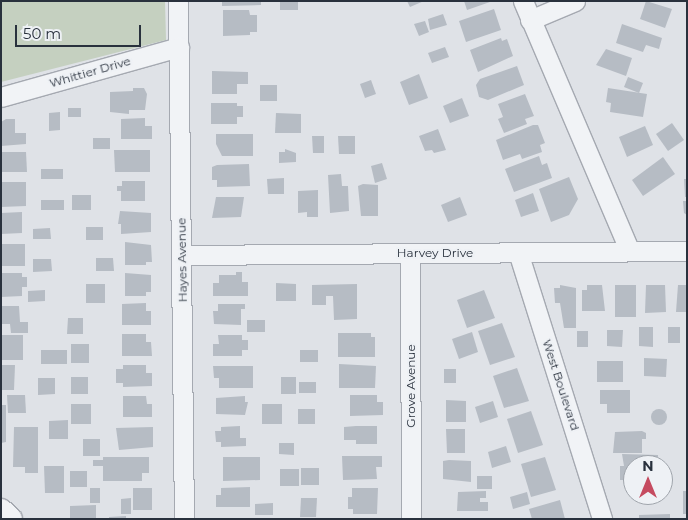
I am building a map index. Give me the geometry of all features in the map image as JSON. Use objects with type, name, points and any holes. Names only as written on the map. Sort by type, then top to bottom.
[{"type":"street","name":"Hayes Avenue","points":[[178,1],[184,519]]},
{"type":"street","points":[[523,1],[629,250]]},
{"type":"street","points":[[530,20],[575,1]]},
{"type":"street","name":"Whittier Drive","points":[[1,97],[179,47]]},
{"type":"street","name":"Harvey Drive","points":[[182,255],[687,251]]},
{"type":"street","name":"West Boulevard","points":[[518,252],[602,519]]},
{"type":"street","name":"Grove Avenue","points":[[410,253],[411,519]]},
{"type":"street","points":[[1,510],[10,519]]},
{"type":"green space","points":[[1,1],[165,1],[166,40],[1,82]]},
{"type":"building","points":[[222,1],[261,1],[261,5],[222,6]]},
{"type":"building","points":[[280,1],[298,1],[298,10],[280,10]]},
{"type":"building","points":[[407,1],[424,1],[410,7]]},
{"type":"building","points":[[464,1],[490,1],[490,2],[467,10]]},
{"type":"building","points":[[646,1],[672,9],[665,28],[640,19]]},
{"type":"building","points":[[494,9],[501,30],[466,42],[459,21]]},
{"type":"building","points":[[223,10],[249,10],[250,15],[257,15],[257,32],[250,32],[250,35],[223,36]]},
{"type":"building","points":[[443,14],[447,25],[430,30],[428,19]]},
{"type":"building","points":[[425,21],[429,32],[419,36],[414,24]]},
{"type":"building","points":[[622,24],[662,38],[659,49],[646,45],[643,52],[616,43]]},
{"type":"building","points":[[501,38],[502,41],[507,39],[513,56],[478,72],[470,50]]},
{"type":"building","points":[[445,47],[449,57],[432,63],[428,53]]},
{"type":"building","points":[[606,49],[632,58],[626,76],[596,65]]},
{"type":"building","points":[[517,66],[524,85],[488,100],[479,97],[476,85],[480,79]]},
{"type":"building","points":[[212,71],[248,72],[248,84],[237,84],[237,94],[212,94]]},
{"type":"building","points":[[419,74],[428,98],[409,105],[400,82]]},
{"type":"building","points":[[628,77],[643,83],[639,93],[624,87]]},
{"type":"building","points":[[371,80],[376,94],[365,98],[360,84]]},
{"type":"building","points":[[260,85],[277,85],[277,101],[260,101]]},
{"type":"building","points":[[133,88],[144,88],[147,94],[145,110],[129,110],[129,114],[110,112],[110,92],[133,91]]},
{"type":"building","points":[[608,88],[647,94],[643,117],[610,112],[611,103],[606,102]]},
{"type":"building","points":[[525,94],[534,116],[525,119],[527,124],[504,133],[498,119],[503,117],[498,104]]},
{"type":"building","points":[[462,98],[469,116],[450,123],[443,106]]},
{"type":"building","points":[[211,103],[237,103],[237,106],[243,106],[243,117],[237,117],[237,124],[211,124]]},
{"type":"building","points":[[68,108],[81,108],[81,117],[68,117]]},
{"type":"building","points":[[60,112],[60,130],[49,131],[49,113]]},
{"type":"building","points":[[276,113],[301,114],[301,133],[275,133]]},
{"type":"building","points":[[145,118],[145,126],[152,126],[152,139],[121,139],[121,119]]},
{"type":"building","points":[[6,119],[15,119],[15,133],[26,133],[26,144],[1,146],[1,122]]},
{"type":"building","points":[[672,123],[684,140],[668,151],[656,134]]},
{"type":"building","points":[[533,125],[538,125],[545,143],[540,145],[542,152],[522,159],[520,154],[503,160],[496,140]]},
{"type":"building","points":[[645,126],[653,145],[627,157],[619,137]]},
{"type":"building","points":[[438,129],[446,150],[434,153],[432,150],[425,151],[419,136]]},
{"type":"building","points":[[216,134],[253,134],[253,156],[222,156],[216,144]]},
{"type":"building","points":[[312,136],[324,136],[324,153],[313,153]]},
{"type":"building","points":[[338,136],[355,136],[355,154],[339,154]]},
{"type":"building","points":[[93,138],[110,138],[110,149],[93,149]]},
{"type":"building","points":[[285,149],[296,153],[296,162],[279,163],[279,152],[285,152]]},
{"type":"building","points":[[114,150],[150,150],[150,172],[115,172]]},
{"type":"building","points":[[1,152],[26,152],[27,172],[1,172]]},
{"type":"building","points":[[539,156],[542,165],[547,163],[552,178],[514,192],[505,169]]},
{"type":"building","points":[[663,157],[675,174],[643,196],[632,180]]},
{"type":"building","points":[[382,163],[387,179],[375,183],[371,166]]},
{"type":"building","points":[[249,164],[250,186],[217,187],[217,180],[212,180],[212,167],[217,165]]},
{"type":"building","points":[[41,169],[63,169],[63,179],[41,179]]},
{"type":"building","points":[[341,174],[342,186],[348,186],[349,211],[330,213],[328,175]]},
{"type":"building","points":[[569,177],[578,199],[569,215],[551,222],[539,189]]},
{"type":"building","points":[[284,178],[284,194],[268,194],[267,179]]},
{"type":"building","points":[[684,179],[687,179],[687,197],[685,197]]},
{"type":"building","points":[[122,181],[145,181],[145,201],[121,201],[121,191],[117,191],[117,186],[122,186]]},
{"type":"building","points":[[1,182],[26,182],[26,206],[1,207]]},
{"type":"building","points":[[363,184],[378,185],[378,216],[361,216],[358,186]]},
{"type":"building","points":[[318,190],[318,217],[307,217],[307,212],[298,213],[298,191]]},
{"type":"building","points":[[533,193],[539,211],[521,217],[515,200]]},
{"type":"building","points":[[72,195],[91,195],[91,210],[72,210]]},
{"type":"building","points":[[216,197],[244,197],[241,217],[212,218]]},
{"type":"building","points":[[460,197],[467,215],[448,222],[441,205]]},
{"type":"building","points":[[41,200],[64,200],[64,210],[41,210]]},
{"type":"building","points":[[683,201],[687,201],[687,215],[684,213]]},
{"type":"building","points":[[120,211],[151,213],[151,232],[121,234],[121,224],[118,224]]},
{"type":"building","points":[[22,212],[22,233],[1,234],[1,213]]},
{"type":"building","points":[[86,227],[103,227],[103,240],[86,240]]},
{"type":"building","points":[[50,228],[51,239],[33,239],[33,229]]},
{"type":"building","points":[[125,242],[151,245],[152,262],[146,262],[146,265],[125,265]]},
{"type":"building","points":[[1,244],[25,244],[25,266],[1,266]]},
{"type":"building","points":[[96,258],[113,258],[114,271],[96,271]]},
{"type":"building","points":[[33,259],[51,259],[52,271],[33,272]]},
{"type":"building","points":[[236,272],[242,272],[242,282],[248,282],[248,296],[213,296],[213,283],[219,283],[219,275],[236,275]]},
{"type":"building","points":[[1,273],[22,273],[22,277],[27,277],[27,287],[22,287],[22,296],[1,297]]},
{"type":"building","points":[[125,273],[151,275],[151,292],[146,292],[146,296],[125,296]]},
{"type":"building","points":[[276,283],[296,284],[296,301],[276,301]]},
{"type":"building","points":[[86,284],[105,284],[105,303],[86,303]]},
{"type":"building","points":[[357,284],[357,319],[334,320],[333,296],[326,296],[326,305],[312,305],[312,285]]},
{"type":"building","points":[[560,285],[576,288],[576,328],[564,328],[560,303],[555,303],[554,288],[560,288]]},
{"type":"building","points":[[587,285],[602,285],[605,311],[582,311],[582,290],[587,290]]},
{"type":"building","points":[[615,285],[636,285],[636,317],[615,317]]},
{"type":"building","points":[[646,285],[665,285],[666,312],[645,313]]},
{"type":"building","points":[[678,285],[687,285],[687,312],[676,312]]},
{"type":"building","points":[[45,290],[45,301],[28,302],[28,291]]},
{"type":"building","points":[[484,290],[495,318],[467,328],[457,300]]},
{"type":"building","points":[[146,303],[146,311],[151,311],[151,325],[122,325],[122,304]]},
{"type":"building","points":[[218,304],[245,304],[245,309],[241,309],[241,325],[214,324],[213,311],[218,311]]},
{"type":"building","points":[[1,306],[19,306],[20,322],[28,322],[28,333],[11,333],[10,324],[1,324]]},
{"type":"building","points":[[68,318],[83,318],[83,334],[67,334]]},
{"type":"building","points":[[247,320],[265,320],[265,332],[247,332]]},
{"type":"building","points":[[502,323],[515,357],[490,365],[478,331]]},
{"type":"building","points":[[639,327],[653,327],[653,347],[639,346]]},
{"type":"building","points":[[668,327],[680,327],[680,343],[668,343]]},
{"type":"building","points":[[607,330],[623,330],[622,347],[607,346]]},
{"type":"building","points":[[577,331],[588,331],[588,347],[577,347]]},
{"type":"building","points":[[472,332],[478,352],[459,359],[452,339]]},
{"type":"building","points":[[338,333],[371,333],[371,337],[375,337],[375,357],[338,357]]},
{"type":"building","points":[[122,334],[146,334],[146,342],[151,342],[152,356],[122,356]]},
{"type":"building","points":[[1,335],[23,335],[23,360],[1,360]]},
{"type":"building","points":[[218,335],[242,335],[242,340],[248,340],[248,350],[242,350],[242,356],[213,356],[213,344],[219,344]]},
{"type":"building","points":[[71,344],[89,344],[89,363],[71,363]]},
{"type":"building","points":[[41,350],[67,350],[67,364],[41,364]]},
{"type":"building","points":[[300,350],[318,350],[318,362],[300,362]]},
{"type":"building","points":[[644,358],[667,359],[666,377],[644,376]]},
{"type":"building","points":[[597,361],[623,361],[623,382],[597,382]]},
{"type":"building","points":[[339,364],[376,366],[375,388],[339,388]]},
{"type":"building","points":[[1,365],[15,365],[14,390],[1,390]]},
{"type":"building","points":[[123,365],[146,365],[146,373],[152,373],[152,386],[123,387],[123,383],[116,383],[116,369],[123,369]]},
{"type":"building","points":[[213,366],[253,366],[253,388],[219,388],[219,378],[214,378]]},
{"type":"building","points":[[517,368],[529,401],[504,408],[493,376]]},
{"type":"building","points":[[444,369],[456,369],[456,383],[444,383]]},
{"type":"building","points":[[71,377],[88,377],[88,394],[71,394]]},
{"type":"building","points":[[281,377],[296,377],[296,394],[281,394]]},
{"type":"building","points":[[38,378],[55,378],[55,394],[38,395]]},
{"type":"building","points":[[299,382],[316,382],[316,393],[299,393]]},
{"type":"building","points":[[600,390],[630,390],[630,413],[607,413],[607,404],[600,404]]},
{"type":"building","points":[[7,395],[25,395],[26,413],[8,413]]},
{"type":"building","points":[[350,395],[377,395],[377,402],[383,402],[383,415],[350,416]]},
{"type":"building","points":[[123,396],[146,396],[147,404],[152,404],[152,417],[123,417]]},
{"type":"building","points":[[245,396],[245,402],[248,402],[245,415],[216,414],[216,398]]},
{"type":"building","points":[[446,400],[466,401],[466,422],[446,422]]},
{"type":"building","points":[[493,401],[498,417],[480,423],[475,407]]},
{"type":"building","points":[[71,404],[91,404],[91,424],[71,424]]},
{"type":"building","points":[[262,404],[282,404],[282,424],[262,424]]},
{"type":"building","points":[[1,405],[6,405],[6,442],[1,443]]},
{"type":"building","points":[[298,409],[315,409],[315,424],[298,424]]},
{"type":"building","points":[[659,409],[665,411],[667,417],[665,423],[659,425],[653,423],[651,417],[653,411]]},
{"type":"building","points":[[531,411],[543,445],[518,453],[507,419]]},
{"type":"building","points":[[68,420],[68,439],[49,439],[49,421]]},
{"type":"building","points":[[240,426],[240,438],[246,438],[246,446],[221,447],[221,442],[216,442],[215,431],[221,431],[221,427]]},
{"type":"building","points":[[377,426],[377,444],[356,444],[356,440],[344,440],[344,427]]},
{"type":"building","points":[[14,427],[38,427],[38,473],[25,473],[25,467],[13,467]]},
{"type":"building","points":[[153,427],[153,447],[119,450],[116,428]]},
{"type":"building","points":[[446,429],[465,429],[465,453],[447,453]]},
{"type":"building","points":[[642,431],[646,433],[646,439],[642,439],[642,453],[613,453],[615,432]]},
{"type":"building","points":[[83,439],[100,439],[100,456],[83,456]]},
{"type":"building","points":[[279,443],[294,443],[294,455],[279,454]]},
{"type":"building","points":[[506,446],[511,462],[492,468],[488,452]]},
{"type":"building","points":[[622,454],[658,455],[623,455],[623,460]]},
{"type":"building","points":[[342,456],[382,456],[382,467],[376,467],[377,479],[343,480]]},
{"type":"building","points":[[103,457],[149,457],[149,473],[142,473],[142,481],[103,481],[103,466],[93,466],[93,460],[103,460]]},
{"type":"building","points":[[223,457],[260,457],[260,480],[223,481]]},
{"type":"building","points":[[545,457],[556,490],[531,497],[521,464]]},
{"type":"building","points":[[443,461],[471,461],[471,482],[443,479]]},
{"type":"building","points":[[44,466],[64,466],[64,493],[45,493]]},
{"type":"building","points":[[620,466],[623,466],[623,480],[620,480]]},
{"type":"building","points":[[301,468],[319,468],[319,485],[301,485]]},
{"type":"building","points":[[280,469],[299,469],[299,486],[280,486]]},
{"type":"building","points":[[70,471],[87,471],[87,487],[70,487]]},
{"type":"building","points":[[477,476],[492,476],[492,489],[477,489]]},
{"type":"building","points":[[250,487],[250,507],[216,507],[216,495],[221,495],[221,488]]},
{"type":"building","points":[[90,488],[100,488],[100,503],[90,503]]},
{"type":"building","points":[[133,488],[152,488],[152,510],[133,510]]},
{"type":"building","points":[[352,488],[378,488],[377,514],[353,514],[353,509],[348,509],[348,497],[352,497]]},
{"type":"building","points":[[486,491],[486,498],[480,498],[480,502],[488,502],[488,511],[457,511],[458,492]]},
{"type":"building","points":[[683,491],[687,491],[687,514],[683,514]]},
{"type":"building","points":[[527,492],[530,504],[513,509],[510,497]]},
{"type":"building","points":[[131,498],[131,514],[121,514],[121,499]]},
{"type":"building","points":[[301,498],[317,498],[316,517],[300,517]]},
{"type":"building","points":[[560,500],[565,519],[532,519],[529,509]]},
{"type":"building","points":[[273,503],[273,515],[255,515],[255,504]]},
{"type":"building","points":[[96,505],[96,519],[70,519],[70,506]]},
{"type":"building","points":[[670,514],[670,519],[639,519],[639,515]]},
{"type":"building","points":[[126,516],[126,519],[109,519],[109,517]]}]
